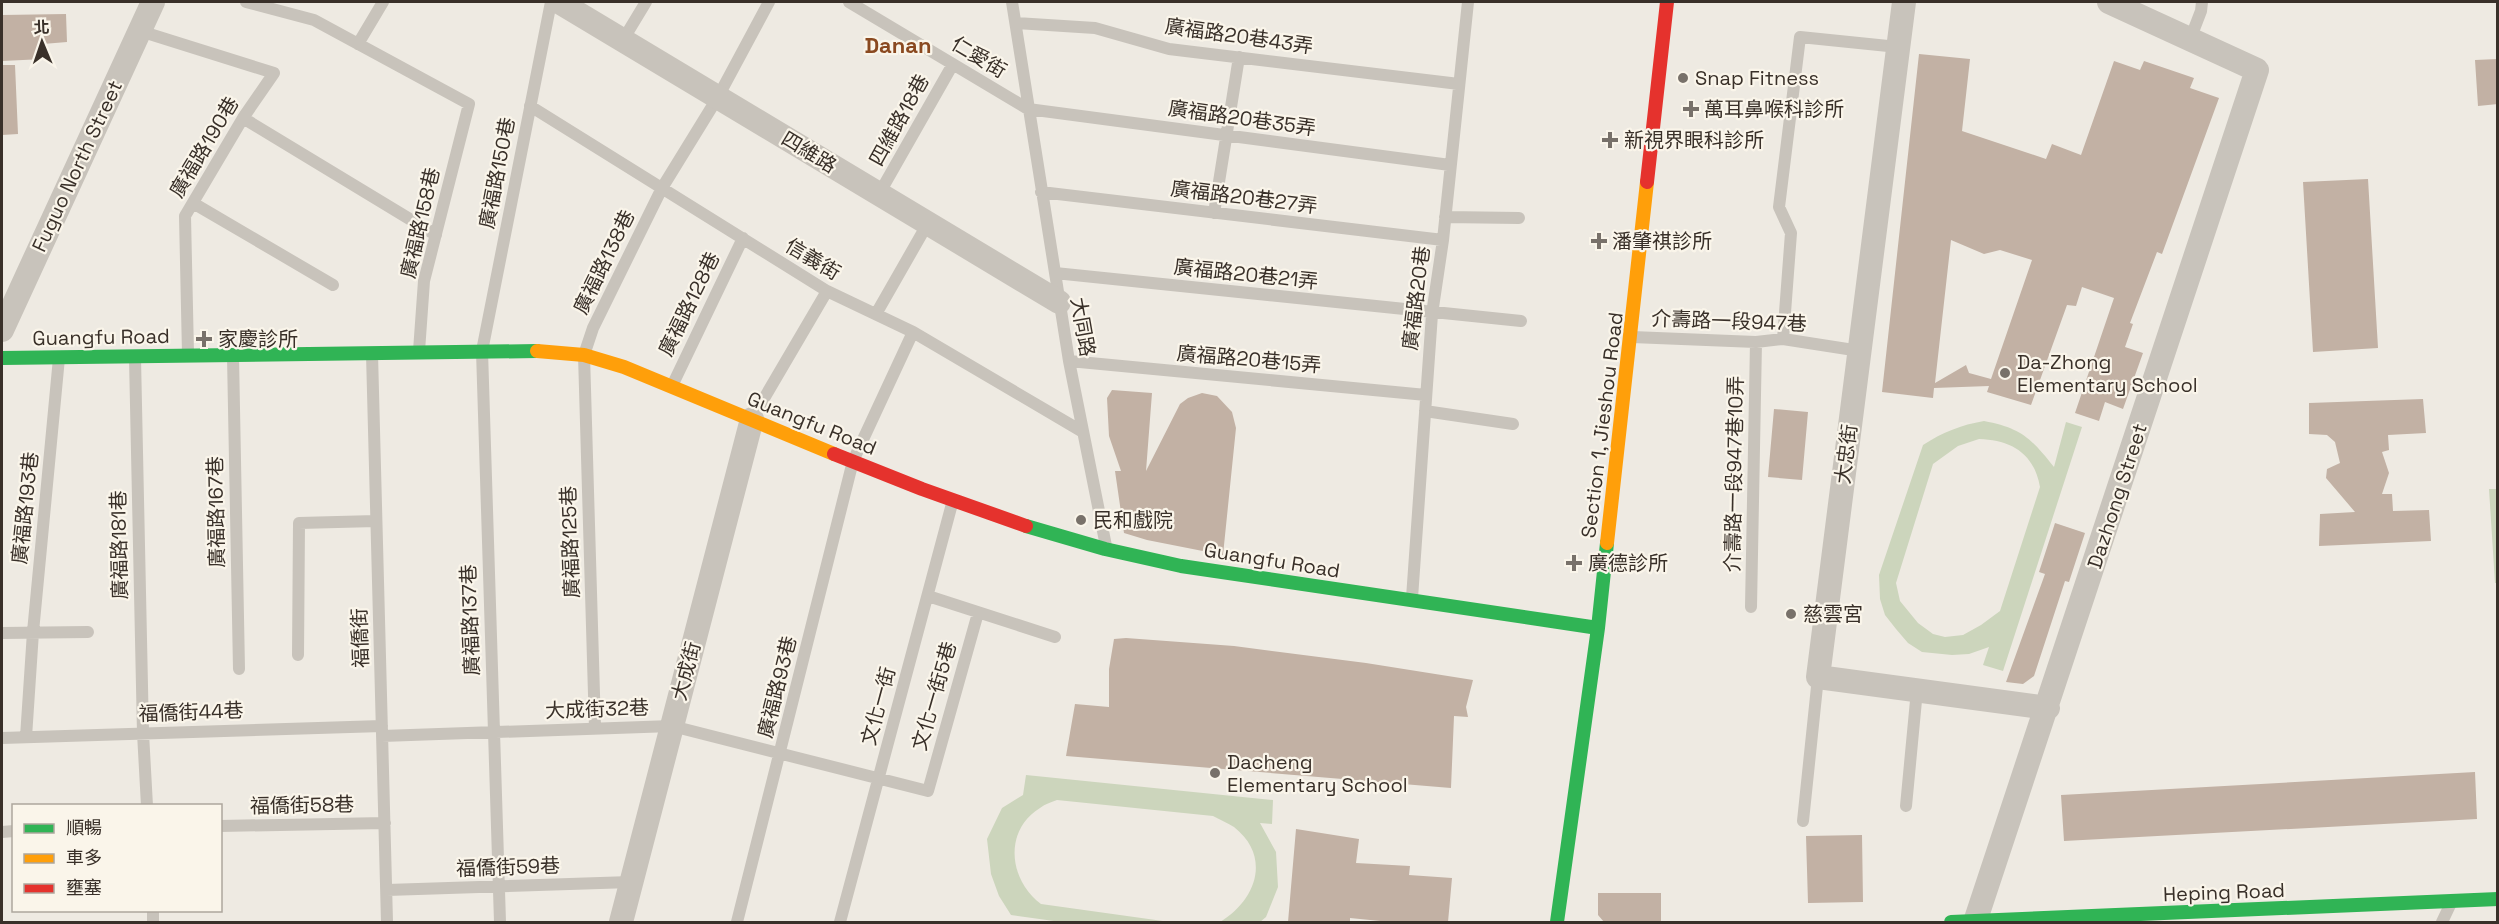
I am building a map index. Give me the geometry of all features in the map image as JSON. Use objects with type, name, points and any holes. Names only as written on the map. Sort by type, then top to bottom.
[{"type":"street","name":"Fuguo North Street","points":[[2,330],[153,2]]},
{"type":"street","name":"四維路","points":[[559,2],[1059,302]]},
{"type":"street","name":"Section 1, Jieshou Road","points":[[1557,922],[1599,628],[1667,2]]},
{"type":"street","name":"大忠街","points":[[1818,676],[1904,2]]},
{"type":"street","points":[[2109,2],[2191,38]]},
{"type":"street","name":"Dazhong Street","points":[[1967,922],[2048,708],[2257,70],[2191,38]]},
{"type":"street","name":"Guangfu Road","points":[[2,358],[482,351],[545,351],[584,355],[624,367],[853,461],[954,499],[1030,527],[1107,550],[1241,577],[1412,599],[1599,628]]},
{"type":"street","name":"大成街","points":[[621,922],[752,419]]},
{"type":"street","points":[[1818,676],[2048,708]]},
{"type":"street","name":"Heping Road","points":[[1967,922],[2498,899]]},
{"type":"lane","points":[[246,2],[314,20],[358,44],[383,2]]},
{"type":"lane","name":"廣福路150巷","points":[[482,351],[551,2]]},
{"type":"lane","points":[[623,40],[646,2]]},
{"type":"lane","name":"廣福路138巷","points":[[584,355],[593,328],[662,188],[718,97],[769,2]]},
{"type":"lane","name":"仁愛街","points":[[849,2],[1028,109]]},
{"type":"lane","name":"大同路","points":[[1012,2],[1069,361],[1107,550]]},
{"type":"lane","name":"廣福路20巷","points":[[1412,599],[1432,314],[1443,240],[1468,2]]},
{"type":"lane","points":[[2191,38],[2202,2]]},
{"type":"lane","name":"廣福路20巷43弄","points":[[1016,23],[1095,27],[1169,49],[1459,84]]},
{"type":"lane","name":"廣福路190巷","points":[[140,31],[274,74],[243,118],[185,216],[188,356]]},
{"type":"lane","points":[[1783,339],[1791,233],[1779,207],[1800,37],[1898,47]]},
{"type":"lane","name":"廣福路158巷","points":[[358,44],[469,104],[424,281],[419,353]]},
{"type":"lane","points":[[1214,213],[1239,57]]},
{"type":"lane","name":"四維路18巷","points":[[879,194],[953,64]]},
{"type":"lane","name":"信義街","points":[[530,106],[827,291],[913,332],[1083,432]]},
{"type":"lane","name":"廣福路20巷35弄","points":[[1028,109],[1450,165]]},
{"type":"lane","points":[[243,118],[436,235]]},
{"type":"lane","name":"廣福路20巷27弄","points":[[1041,192],[1443,240]]},
{"type":"lane","points":[[193,203],[333,285]]},
{"type":"lane","points":[[1445,217],[1520,218]]},
{"type":"lane","points":[[876,314],[927,223]]},
{"type":"lane","name":"廣福路128巷","points":[[671,387],[743,238]]},
{"type":"lane","name":"廣福路20巷21弄","points":[[1055,273],[1432,314],[1521,321]]},
{"type":"lane","points":[[752,419],[827,291]]},
{"type":"lane","name":"廣福路93巷","points":[[737,922],[853,461],[913,332]]},
{"type":"lane","name":"介壽路一段947巷","points":[[1632,337],[1756,342],[1783,339],[1860,351]]},
{"type":"lane","name":"介壽路一段947巷10弄","points":[[1751,607],[1756,342]]},
{"type":"lane","name":"廣福路137巷","points":[[482,351],[500,922]]},
{"type":"lane","name":"福僑街","points":[[372,353],[387,922]]},
{"type":"lane","name":"廣福路167巷","points":[[233,355],[239,669]]},
{"type":"lane","name":"廣福路125巷","points":[[584,355],[595,728]]},
{"type":"lane","name":"廣福路193巷","points":[[26,737],[33,632],[60,356]]},
{"type":"lane","name":"廣福路181巷","points":[[135,356],[143,733],[147,804]]},
{"type":"lane","name":"廣福路20巷15弄","points":[[1069,361],[1426,395]]},
{"type":"lane","points":[[1425,411],[1513,424]]},
{"type":"lane","name":"文化一街","points":[[840,922],[954,499]]},
{"type":"lane","points":[[298,655],[299,523],[376,521]]},
{"type":"lane","points":[[928,596],[1055,637]]},
{"type":"lane","name":"文化一街5巷","points":[[928,791],[978,613]]},
{"type":"lane","points":[[2,633],[87,632]]},
{"type":"lane","points":[[1803,821],[1818,676]]},
{"type":"lane","points":[[1906,806],[1917,690]]},
{"type":"lane","name":"大成街32巷","points":[[382,731],[493,732],[672,726],[928,791]]},
{"type":"lane","name":"福僑街44巷","points":[[2,738],[143,733],[382,731]]},
{"type":"lane","name":"福僑街58巷","points":[[222,826],[385,823]]},
{"type":"lane","name":"福僑街59巷","points":[[387,890],[631,882]]},
{"type":"lane","points":[[2442,922],[2451,902]]},
{"type":"green space","points":[[1984,421],[2007,427],[2024,436],[2054,467],[2066,422],[2082,427],[2003,671],[1983,665],[1989,647],[1969,654],[1922,652],[1908,643],[1896,629],[1885,615],[1880,599],[1879,575],[1923,445],[1960,427]],"holes":[[[1979,439],[2011,446],[2026,457],[2037,475],[2040,487],[2000,611],[1963,635],[1945,637],[1933,634],[1918,623],[1900,601],[1896,583],[1933,464],[1958,446]]]},
{"type":"green space","points":[[2489,489],[2497,489],[2497,583],[2495,583]]},
{"type":"green space","points":[[1026,775],[1273,800],[1272,824],[1260,823],[1276,852],[1278,887],[1266,917],[1260,922],[1220,922],[1243,902],[1255,877],[1256,864],[1253,851],[1246,839],[1234,827],[1213,816],[1057,800],[1042,807],[1028,818],[1020,829],[1016,842],[1017,869],[1030,894],[1041,904],[1170,922],[1061,922],[1011,915],[999,896],[991,874],[987,839],[1002,808],[1023,795]]},
{"type":"building","points":[[66,14],[67,42],[43,44],[44,59],[2,61],[2,15]]},
{"type":"building","points":[[1919,54],[1970,59],[1962,131],[2046,159],[2052,144],[2081,155],[2114,61],[2140,70],[2144,61],[2194,78],[2190,88],[2219,98],[2162,254],[2157,252],[2130,323],[2133,324],[2125,347],[2143,353],[2123,409],[2105,402],[2099,421],[2075,413],[2114,298],[2082,287],[2076,306],[2067,305],[2031,405],[1987,392],[1989,386],[1934,388],[1933,398],[1882,392]],"holes":[[[1951,240],[1984,254],[2000,250],[2032,260],[1991,379],[1969,373],[1966,365],[1935,383]]]},
{"type":"building","points":[[2498,59],[2498,104],[2478,106],[2475,60]]},
{"type":"building","points":[[2,65],[15,65],[18,134],[2,135]]},
{"type":"building","points":[[2368,179],[2378,348],[2313,352],[2303,182]]},
{"type":"building","points":[[1112,390],[1152,393],[1146,471],[1180,404],[1188,398],[1202,393],[1217,396],[1232,412],[1236,428],[1223,555],[1147,540],[1124,533],[1115,471],[1121,471],[1109,436],[1107,398]]},
{"type":"building","points":[[2423,399],[2426,433],[2388,435],[2389,450],[2382,452],[2389,473],[2382,494],[2392,494],[2393,511],[2429,510],[2431,541],[2319,546],[2320,514],[2355,512],[2326,478],[2327,469],[2340,463],[2335,442],[2327,435],[2309,434],[2309,403]]},
{"type":"building","points":[[1774,409],[1808,412],[1802,480],[1768,477]]},
{"type":"building","points":[[2055,523],[2085,533],[2069,582],[2065,581],[2034,676],[2023,684],[2006,682],[2045,574],[2039,572]]},
{"type":"building","points":[[1114,639],[1234,646],[1473,680],[1466,707],[1468,717],[1454,716],[1451,788],[1066,756],[1075,704],[1109,707],[1109,669]]},
{"type":"building","points":[[2475,772],[2477,819],[2064,841],[2061,795]]},
{"type":"building","points":[[1296,829],[1359,839],[1356,863],[1410,866],[1409,875],[1452,878],[1448,922],[1380,922],[1350,918],[1350,922],[1288,922]]},
{"type":"building","points":[[1862,835],[1863,902],[1808,903],[1806,836]]},
{"type":"building","points":[[1598,893],[1661,893],[1661,922],[1604,922],[1598,915]]},
{"type":"traffic: fast","points":[[2,358],[537,351]]},
{"type":"traffic: fast","points":[[1026,526],[1105,549],[1181,566],[1598,628]]},
{"type":"traffic: fast","points":[[1557,922],[1598,628],[1607,543]]},
{"type":"traffic: fast","points":[[1951,922],[2498,899]]},
{"type":"traffic: slow","points":[[1607,543],[1647,182]]},
{"type":"traffic: slow","points":[[537,351],[584,355],[624,367],[834,454]]},
{"type":"traffic: jam","points":[[1647,182],[1667,2]]},
{"type":"traffic: jam","points":[[834,454],[922,489],[1026,526]]},
{"type":"place","name":"Snap Fitness","points":[[1683,78]]},
{"type":"place","name":"萬耳鼻喉科診所","points":[[1691,109]]},
{"type":"place","name":"新視界眼科診所","points":[[1610,140]]},
{"type":"place","name":"潘肇祺診所","points":[[1599,241]]},
{"type":"place","name":"家慶診所","points":[[204,339]]},
{"type":"place","name":"Da-Zhong Elementary School","points":[[2005,373]]},
{"type":"place","name":"民和戲院","points":[[1081,520]]},
{"type":"place","name":"廣德診所","points":[[1574,563]]},
{"type":"place","name":"慈雲宮","points":[[1791,614]]},
{"type":"place","name":"Dacheng Elementary School","points":[[1215,773]]},
{"type":"district","name":"Danan","points":[[898,45]]}]
